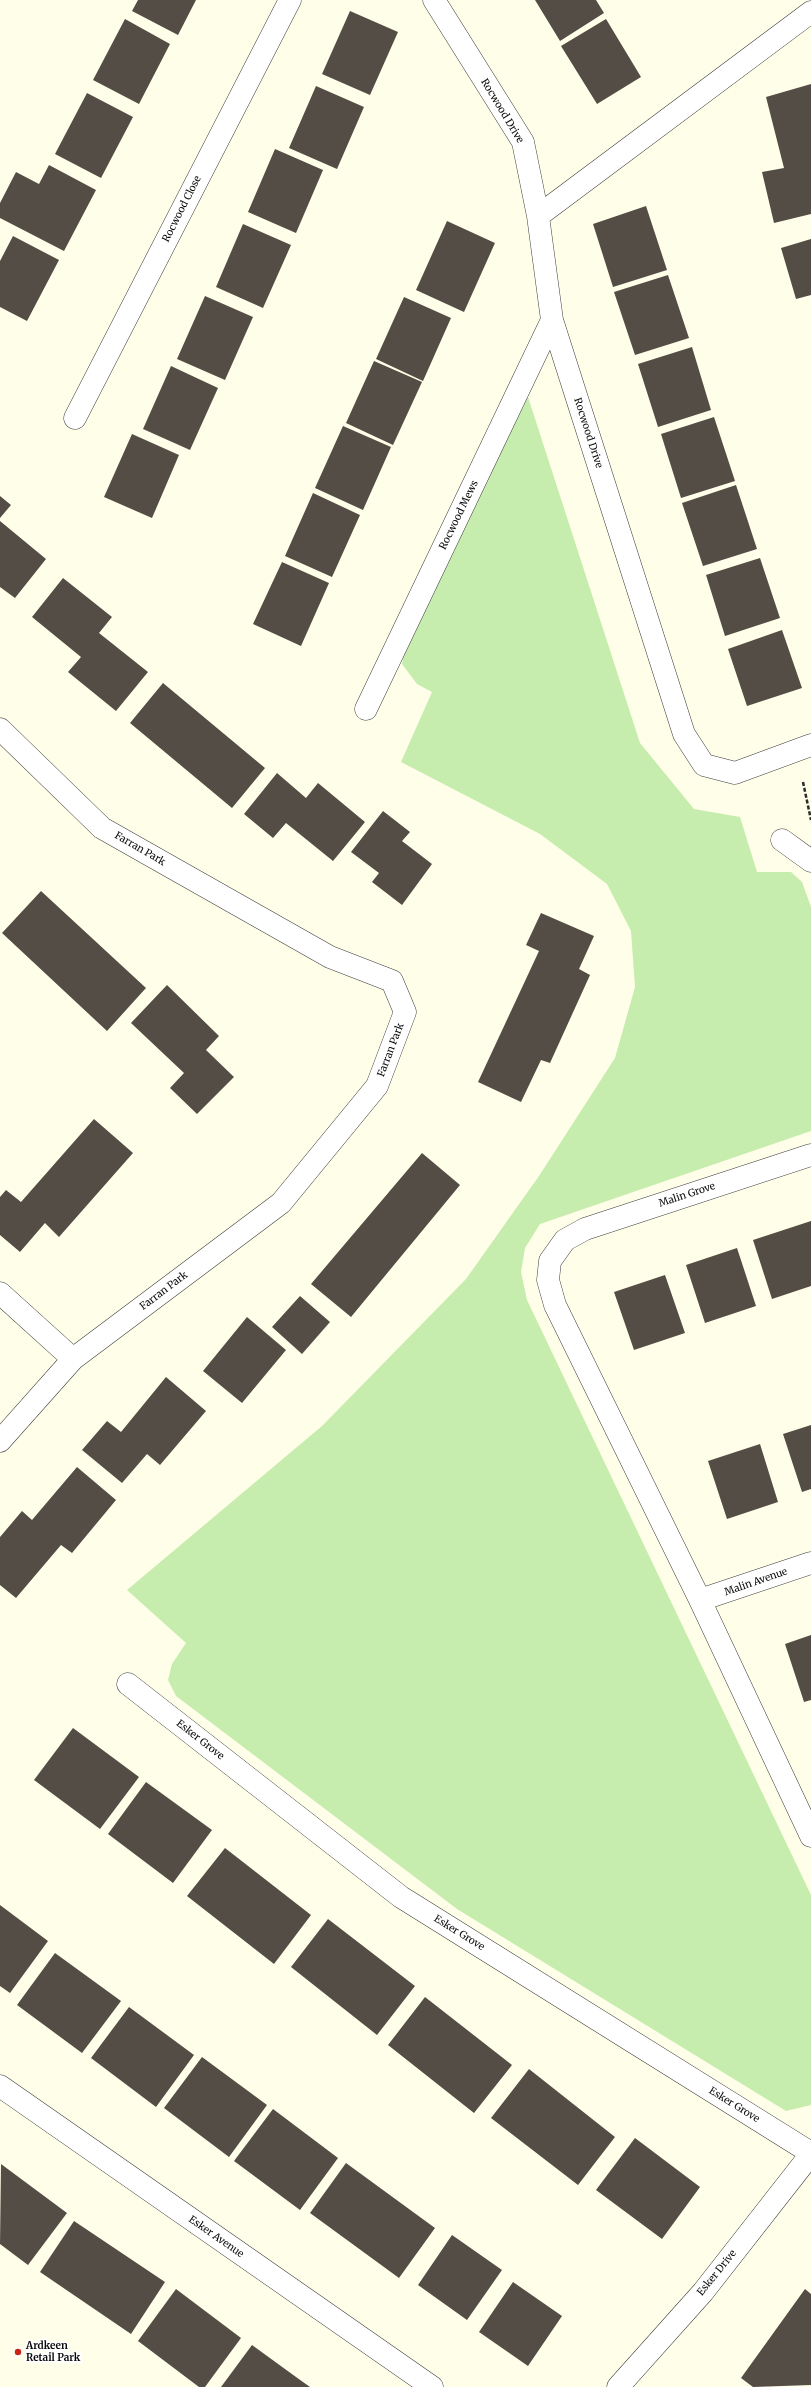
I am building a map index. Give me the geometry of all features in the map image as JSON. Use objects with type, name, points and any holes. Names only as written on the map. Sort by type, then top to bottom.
[{"type":"street","name":"Rocwood Close","points":[[75,418],[290,0]]},
{"type":"street","name":"Rocwood Drive","points":[[434,0],[523,142],[538,216],[552,320],[684,734],[704,765],[735,773],[802,748]]},
{"type":"street","points":[[538,216],[811,12]]},
{"type":"street","name":"Rocwood Mews","points":[[366,709],[552,320]]},
{"type":"street","name":"Farran Park","points":[[0,729],[102,828],[330,957],[392,981],[405,1012],[377,1086],[281,1203],[73,1358],[0,1441]]},
{"type":"street","points":[[782,840],[811,861]]},
{"type":"street","name":"Malin Grove","points":[[700,1600],[555,1305],[548,1280],[550,1261],[565,1240],[585,1229],[811,1155]]},
{"type":"street","points":[[0,1293],[73,1358]]},
{"type":"street","name":"Malin Avenue","points":[[700,1600],[811,1563]]},
{"type":"street","points":[[700,1600],[811,1836]]},
{"type":"street","name":"Esker Grove","points":[[128,1684],[401,1897],[811,2153]]},
{"type":"street","name":"Esker Avenue","points":[[0,2086],[432,2387]]},
{"type":"street","name":"Esker Drive","points":[[618,2387],[703,2292],[811,2153]]},
{"type":"path","points":[[802,748],[811,823]]},
{"type":"green space","points":[[528,397],[640,743],[694,809],[740,817],[757,872],[791,872],[802,882],[811,907],[811,1131],[540,1224],[525,1248],[521,1272],[527,1300],[811,1895],[811,2105],[786,2111],[457,1909],[176,1696],[168,1680],[172,1664],[186,1643],[127,1590],[322,1426],[466,1279],[539,1176],[615,1058],[635,987],[631,931],[607,884],[540,834],[401,762],[432,692],[417,684],[402,664],[406,641]]},
{"type":"building","points":[[138,0],[196,0],[178,35],[132,11]]},
{"type":"building","points":[[535,0],[596,0],[604,13],[560,41]]},
{"type":"building","points":[[350,11],[398,32],[370,95],[322,74]]},
{"type":"building","points":[[125,19],[170,44],[139,104],[93,80]]},
{"type":"building","points":[[606,19],[641,77],[597,104],[561,46]]},
{"type":"building","points":[[811,84],[811,214],[774,223],[762,172],[784,168],[766,97]]},
{"type":"building","points":[[316,86],[364,107],[337,169],[289,148]]},
{"type":"building","points":[[87,93],[133,117],[101,178],[55,154]]},
{"type":"building","points":[[275,149],[323,170],[296,233],[248,212]]},
{"type":"building","points":[[49,165],[96,190],[64,251],[0,218],[0,203],[16,172],[39,184]]},
{"type":"building","points":[[646,206],[667,270],[613,287],[593,224]]},
{"type":"building","points":[[447,221],[495,243],[464,312],[416,290]]},
{"type":"building","points":[[243,224],[291,245],[263,308],[216,287]]},
{"type":"building","points":[[13,236],[59,260],[27,321],[0,307],[0,261]]},
{"type":"building","points":[[811,239],[811,295],[796,299],[781,248]]},
{"type":"building","points":[[668,275],[689,338],[635,355],[614,292]]},
{"type":"building","points":[[205,296],[253,317],[225,380],[177,359]]},
{"type":"building","points":[[404,297],[451,318],[423,381],[376,359]]},
{"type":"building","points":[[692,347],[711,410],[658,427],[638,364]]},
{"type":"building","points":[[374,361],[422,382],[393,445],[346,423]]},
{"type":"building","points":[[171,366],[218,388],[190,450],[143,429]]},
{"type":"building","points":[[714,417],[735,481],[681,498],[661,434]]},
{"type":"building","points":[[343,426],[391,447],[363,510],[315,488]]},
{"type":"building","points":[[132,434],[179,455],[152,518],[104,497]]},
{"type":"building","points":[[736,485],[757,549],[703,566],[682,503]]},
{"type":"building","points":[[313,493],[360,515],[332,577],[285,556]]},
{"type":"building","points":[[0,496],[11,505],[0,518]]},
{"type":"building","points":[[0,521],[46,559],[15,598],[0,587]]},
{"type":"building","points":[[760,558],[780,618],[725,636],[706,575]]},
{"type":"building","points":[[282,562],[329,583],[301,646],[253,624]]},
{"type":"building","points":[[63,578],[112,617],[99,633],[148,672],[116,711],[68,672],[81,657],[32,617]]},
{"type":"building","points":[[782,630],[802,688],[747,706],[728,649]]},
{"type":"building","points":[[163,683],[265,768],[232,808],[130,723]]},
{"type":"building","points":[[277,773],[306,798],[318,783],[365,822],[333,861],[286,823],[273,838],[244,814]]},
{"type":"building","points":[[383,811],[410,832],[402,841],[432,864],[402,905],[372,882],[379,873],[351,852]]},
{"type":"building","points":[[41,891],[146,988],[107,1031],[2,933]]},
{"type":"building","points":[[541,913],[594,936],[579,969],[590,975],[550,1063],[541,1060],[521,1102],[478,1082],[539,951],[526,945]]},
{"type":"building","points":[[167,985],[219,1036],[206,1050],[234,1077],[197,1114],[170,1088],[184,1073],[131,1023]]},
{"type":"building","points":[[94,1119],[133,1153],[59,1237],[45,1223],[20,1252],[0,1235],[0,1197],[6,1190],[21,1202]]},
{"type":"building","points":[[422,1153],[460,1185],[351,1317],[311,1284]]},
{"type":"building","points":[[811,1221],[811,1286],[772,1299],[753,1240]]},
{"type":"building","points":[[737,1248],[756,1306],[705,1323],[686,1265]]},
{"type":"building","points":[[665,1275],[685,1333],[634,1350],[614,1292]]},
{"type":"building","points":[[300,1296],[330,1322],[302,1354],[272,1327]]},
{"type":"building","points":[[247,1317],[286,1350],[242,1403],[203,1371]]},
{"type":"building","points":[[166,1377],[206,1411],[160,1465],[147,1454],[122,1483],[82,1450],[107,1421],[121,1432]]},
{"type":"building","points":[[811,1425],[811,1489],[802,1492],[783,1434]]},
{"type":"building","points":[[760,1444],[778,1502],[727,1519],[708,1461]]},
{"type":"building","points":[[77,1467],[116,1500],[72,1553],[61,1545],[16,1598],[0,1585],[0,1537],[22,1511],[32,1520]]},
{"type":"building","points":[[811,1635],[811,1700],[804,1702],[785,1644]]},
{"type":"building","points":[[73,1728],[139,1777],[100,1829],[34,1780]]},
{"type":"building","points":[[146,1782],[212,1830],[173,1883],[108,1834]]},
{"type":"building","points":[[225,1848],[311,1915],[274,1964],[187,1896]]},
{"type":"building","points":[[0,1905],[48,1941],[10,1993],[0,1986]]},
{"type":"building","points":[[328,1919],[415,1986],[377,2035],[291,1967]]},
{"type":"building","points":[[55,1953],[121,2001],[82,2053],[17,2005]]},
{"type":"building","points":[[425,1997],[512,2065],[474,2113],[388,2045]]},
{"type":"building","points":[[129,2007],[194,2055],[156,2107],[91,2058]]},
{"type":"building","points":[[202,2057],[267,2105],[229,2157],[164,2108]]},
{"type":"building","points":[[529,2069],[615,2137],[578,2185],[491,2118]]},
{"type":"building","points":[[273,2109],[338,2158],[300,2210],[234,2161]]},
{"type":"building","points":[[635,2138],[700,2187],[662,2239],[596,2190]]},
{"type":"building","points":[[346,2163],[435,2228],[399,2278],[310,2213]]},
{"type":"building","points":[[1,2164],[67,2213],[28,2265],[0,2244]]},
{"type":"building","points":[[74,2221],[165,2282],[131,2334],[40,2272]]},
{"type":"building","points":[[452,2235],[502,2270],[467,2320],[418,2285]]},
{"type":"building","points":[[513,2282],[562,2316],[528,2366],[479,2332]]},
{"type":"building","points":[[176,2289],[241,2338],[205,2387],[199,2387],[138,2341]]},
{"type":"building","points":[[805,2289],[811,2294],[811,2385],[753,2387],[741,2378]]},
{"type":"building","points":[[252,2345],[296,2377],[310,2387],[221,2387]]},
{"type":"place","name":"Ardkeen Retail Park","points":[[18,2352]]}]
